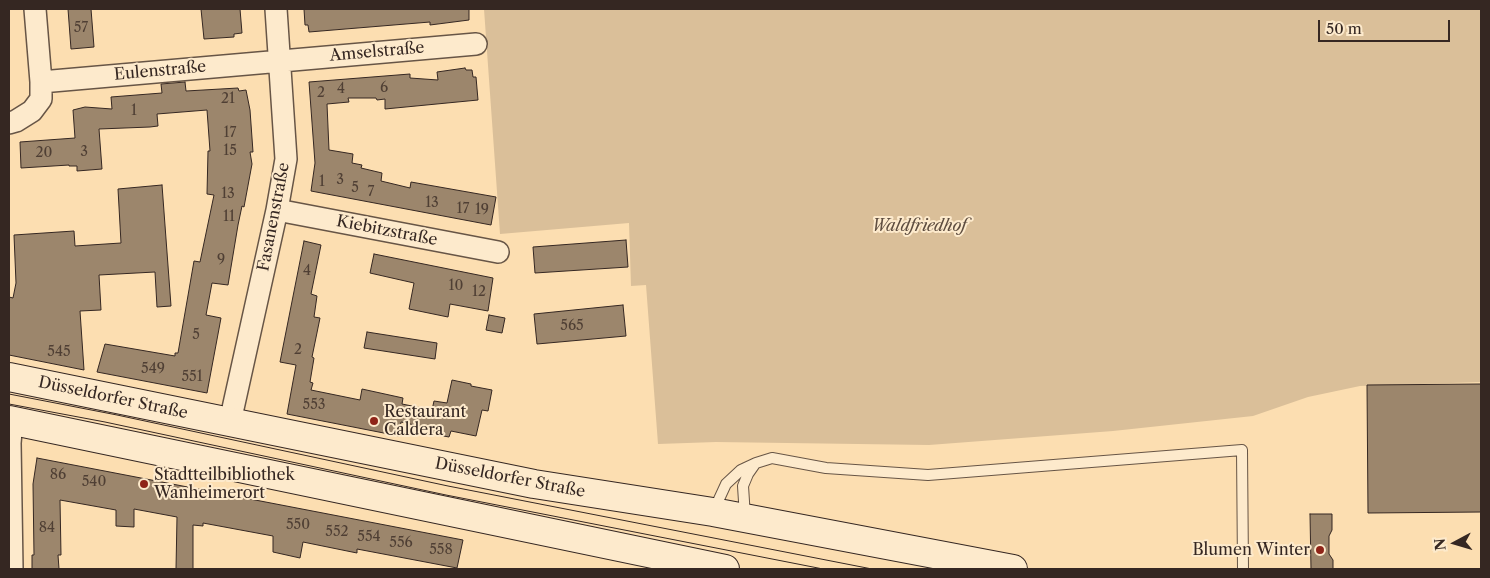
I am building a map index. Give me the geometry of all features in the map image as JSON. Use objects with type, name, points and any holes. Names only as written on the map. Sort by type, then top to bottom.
[{"type":"main road","name":"Düsseldorfer Straße","points":[[9,377],[534,484],[713,512],[1012,569]]},
{"type":"main road","points":[[10,420],[721,569]]},
{"type":"street","points":[[9,123],[32,111],[41,99],[35,9]]},
{"type":"street","name":"Fasanenstraße","points":[[230,422],[277,210],[286,159],[276,9]]},
{"type":"street","name":"Amselstraße","points":[[279,61],[476,44]]},
{"type":"street","name":"Eulenstraße","points":[[41,82],[279,61]]},
{"type":"street","name":"Kiebitzstraße","points":[[277,210],[498,252]]},
{"type":"street","points":[[10,420],[10,540],[12,569]]},
{"type":"lane","points":[[713,512],[726,484],[741,470],[772,458],[826,468],[928,475],[1242,450],[1244,569]]},
{"type":"lane","points":[[745,518],[743,486],[748,474],[756,463]]},
{"type":"green space","name":"Waldfriedhof","points":[[484,9],[1481,9],[1481,382],[1360,386],[1308,397],[1253,416],[1113,431],[929,445],[716,442],[658,444],[646,285],[631,286],[629,223],[500,234]]},
{"type":"building","points":[[68,9],[91,9],[94,47],[71,49]]},
{"type":"building","points":[[201,9],[240,9],[242,33],[234,34],[234,37],[204,39]]},
{"type":"building","points":[[304,9],[469,9],[469,20],[430,25],[430,22],[309,32],[308,25],[305,25]]},
{"type":"building","points":[[465,68],[466,70],[472,70],[473,77],[476,77],[478,100],[385,109],[385,99],[377,100],[376,98],[348,98],[349,102],[327,104],[329,150],[353,154],[352,163],[362,165],[361,168],[382,173],[381,181],[410,188],[411,182],[496,197],[491,225],[311,191],[315,163],[309,82],[410,74],[410,78],[438,80],[437,72]]},
{"type":"building","points":[[185,82],[186,91],[238,88],[239,91],[246,90],[250,110],[253,152],[250,152],[252,164],[244,207],[242,206],[238,225],[228,285],[212,283],[206,315],[221,318],[207,393],[97,372],[105,344],[175,356],[175,353],[178,353],[194,261],[200,262],[214,195],[207,194],[208,151],[210,151],[207,110],[157,114],[158,126],[99,129],[102,169],[77,171],[77,166],[69,165],[21,168],[20,142],[75,138],[73,110],[85,107],[112,109],[111,97],[162,93],[161,84]]},
{"type":"building","points":[[162,185],[171,306],[157,307],[155,272],[99,275],[101,310],[80,311],[84,370],[9,355],[9,297],[13,298],[16,283],[14,235],[74,231],[75,246],[121,243],[118,189]]},
{"type":"building","points":[[626,240],[628,267],[535,273],[533,247]]},
{"type":"building","points":[[304,241],[321,245],[311,294],[317,296],[314,317],[320,318],[312,357],[314,358],[310,382],[313,383],[311,390],[360,400],[362,389],[403,398],[402,404],[432,410],[434,401],[447,403],[452,380],[471,384],[471,386],[492,390],[488,411],[482,410],[476,436],[451,431],[449,437],[427,433],[428,428],[401,422],[399,436],[287,414],[296,365],[280,362]]},
{"type":"building","points":[[374,254],[493,278],[488,311],[450,304],[448,317],[409,309],[414,283],[370,273]]},
{"type":"building","points":[[623,305],[626,336],[537,344],[534,314]]},
{"type":"building","points":[[489,315],[505,318],[502,333],[486,330]]},
{"type":"building","points":[[367,332],[437,343],[435,359],[364,348]]},
{"type":"building","points":[[1481,384],[1481,512],[1368,513],[1367,385]]},
{"type":"building","points":[[37,458],[463,540],[457,568],[357,549],[357,553],[303,542],[300,558],[273,552],[273,536],[203,523],[203,526],[193,525],[193,569],[176,569],[177,517],[134,509],[134,527],[116,526],[116,510],[60,500],[61,555],[58,555],[59,569],[32,569],[32,555],[34,555],[33,484]]},
{"type":"building","points":[[1310,514],[1332,514],[1329,554],[1333,560],[1333,569],[1311,569]]},
{"type":"tram line","points":[[9,394],[117,415],[448,486],[872,569]]},
{"type":"tram line","points":[[9,404],[105,422],[446,495],[823,569]]},
{"type":"place","name":"Restaurant Caldera","points":[[374,421]]},
{"type":"place","name":"Stadtteilbibliothek Wanheimerort","points":[[144,484]]},
{"type":"place","name":"Blumen Winter","points":[[1320,550]]}]
